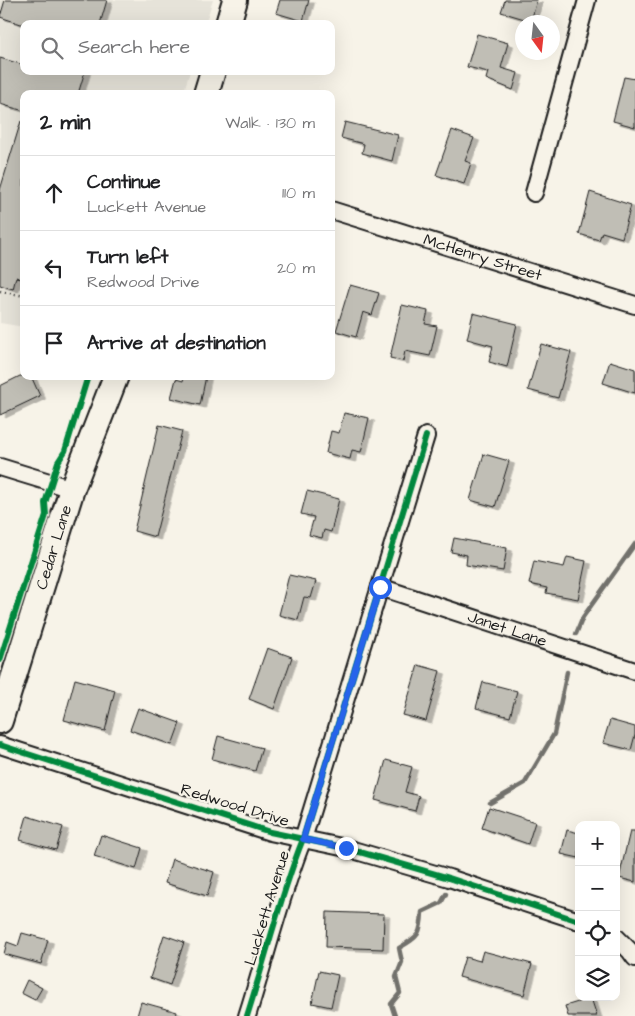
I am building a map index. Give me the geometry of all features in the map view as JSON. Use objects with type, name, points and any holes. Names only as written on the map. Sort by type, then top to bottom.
[{"type":"main road","points":[[229,20],[235,0]]},
{"type":"main road","points":[[207,90],[212,75]]},
{"type":"main road","name":"Cedar Lane","points":[[0,721],[72,489],[114,380]]},
{"type":"street","points":[[534,193],[587,0]]},
{"type":"street","name":"McHenry Street","points":[[335,211],[635,305]]},
{"type":"street","name":"Luckett Avenue","points":[[247,1016],[426,436]]},
{"type":"street","points":[[0,467],[72,489]]},
{"type":"street","name":"Janet Lane","points":[[380,587],[635,671]]},
{"type":"street","name":"Redwood Drive","points":[[0,745],[270,832],[346,848],[430,872],[575,919]]},
{"type":"street","points":[[620,941],[635,958]]},
{"type":"path","points":[[0,290],[20,295]]},
{"type":"shaded area","points":[[0,0],[213,0],[206,20],[20,20],[20,75],[189,75],[184,90],[20,90],[20,326],[0,323]]},
{"type":"building","points":[[5,0],[107,0],[101,20],[20,20],[20,24],[0,17]]},
{"type":"building","points":[[280,0],[309,0],[303,20],[276,13]]},
{"type":"building","points":[[505,0],[537,0],[533,15],[515,16],[501,12]]},
{"type":"building","points":[[477,34],[508,43],[501,68],[518,73],[513,90],[486,79],[488,72],[467,67]]},
{"type":"building","points":[[0,58],[20,64],[20,75],[84,75],[79,90],[20,90],[20,110],[0,104]]},
{"type":"building","points":[[624,77],[635,79],[635,127],[613,121]]},
{"type":"building","points":[[345,122],[398,135],[392,161],[362,153],[364,144],[341,138]]},
{"type":"building","points":[[20,124],[20,279],[16,277],[13,289],[0,285],[0,190]]},
{"type":"building","points":[[452,130],[474,138],[465,161],[471,163],[464,184],[436,175]]},
{"type":"building","points":[[590,192],[631,205],[622,238],[602,232],[599,240],[579,234]]},
{"type":"building","points":[[350,285],[379,293],[372,315],[363,312],[356,337],[336,331]]},
{"type":"building","points":[[402,305],[428,311],[425,324],[437,326],[430,356],[405,351],[403,361],[390,358]]},
{"type":"building","points":[[473,313],[517,324],[507,367],[489,362],[493,346],[467,339]]},
{"type":"building","points":[[541,344],[571,352],[558,398],[528,390]]},
{"type":"building","points":[[610,361],[635,369],[635,393],[603,383]]},
{"type":"building","points":[[20,376],[20,380],[33,380],[40,396],[0,415],[0,386]]},
{"type":"building","points":[[176,380],[205,380],[200,405],[171,398]]},
{"type":"building","points":[[344,413],[369,418],[361,452],[352,450],[350,459],[326,453],[331,431],[339,433]]},
{"type":"building","points":[[159,425],[182,431],[155,537],[134,531]]},
{"type":"building","points":[[484,454],[509,461],[495,507],[470,500]]},
{"type":"building","points":[[307,491],[339,499],[331,532],[324,530],[322,538],[309,535],[314,517],[301,514]]},
{"type":"building","points":[[454,538],[507,548],[503,571],[466,565],[467,555],[451,552]]},
{"type":"building","points":[[567,557],[586,561],[578,599],[546,593],[547,588],[529,584],[534,561],[564,567]]},
{"type":"building","points":[[289,575],[316,581],[311,598],[304,597],[298,620],[279,615]]},
{"type":"building","points":[[267,648],[292,657],[274,709],[249,699]]},
{"type":"building","points":[[418,665],[440,671],[426,721],[403,715]]},
{"type":"building","points":[[75,679],[115,690],[105,731],[64,720]]},
{"type":"building","points":[[483,682],[517,691],[510,717],[476,708]]},
{"type":"building","points":[[138,708],[180,723],[172,745],[130,730]]},
{"type":"building","points":[[610,720],[635,727],[631,750],[603,743]]},
{"type":"building","points":[[218,736],[262,748],[255,771],[212,759]]},
{"type":"building","points":[[386,760],[412,767],[405,792],[419,796],[415,811],[375,800]]},
{"type":"building","points":[[489,807],[535,822],[528,844],[482,828]]},
{"type":"building","points":[[27,816],[63,827],[56,850],[20,840]]},
{"type":"building","points":[[567,830],[575,832],[575,857],[561,854]]},
{"type":"building","points":[[630,831],[635,831],[635,882],[620,878]]},
{"type":"building","points":[[101,835],[142,848],[136,869],[94,856]]},
{"type":"building","points":[[172,859],[214,872],[207,896],[165,883]]},
{"type":"building","points":[[327,912],[384,914],[383,949],[326,947]]},
{"type":"building","points":[[22,933],[48,940],[41,964],[4,954],[7,942],[18,946]]},
{"type":"building","points":[[164,935],[184,942],[170,985],[150,978]]},
{"type":"building","points":[[483,951],[532,964],[524,995],[459,977],[465,957],[480,961]]},
{"type":"building","points":[[319,971],[338,975],[331,1007],[312,1003]]},
{"type":"building","points":[[27,980],[42,988],[35,1000],[21,993]]},
{"type":"building","points":[[581,1001],[592,1001],[597,1016],[568,1016],[565,1006]]},
{"type":"building","points":[[141,1002],[177,1012],[176,1016],[137,1016]]},
{"type":"waterway","points":[[576,634],[583,617],[635,544]]},
{"type":"waterway","points":[[490,803],[525,783],[554,734],[567,672]]},
{"type":"waterway","points":[[395,1016],[391,1004],[400,993],[396,977],[402,962],[399,948],[418,934],[421,926],[422,912],[441,903],[446,894]]},
{"type":"cycle path","points":[[0,660],[46,515],[45,503],[58,462],[65,451],[87,380]]},
{"type":"cycle path","points":[[247,1016],[426,436]]},
{"type":"cycle path","points":[[0,745],[270,832],[346,848],[449,878],[575,920]]},
{"type":"route","points":[[346,848],[303,839],[380,587]]}]
